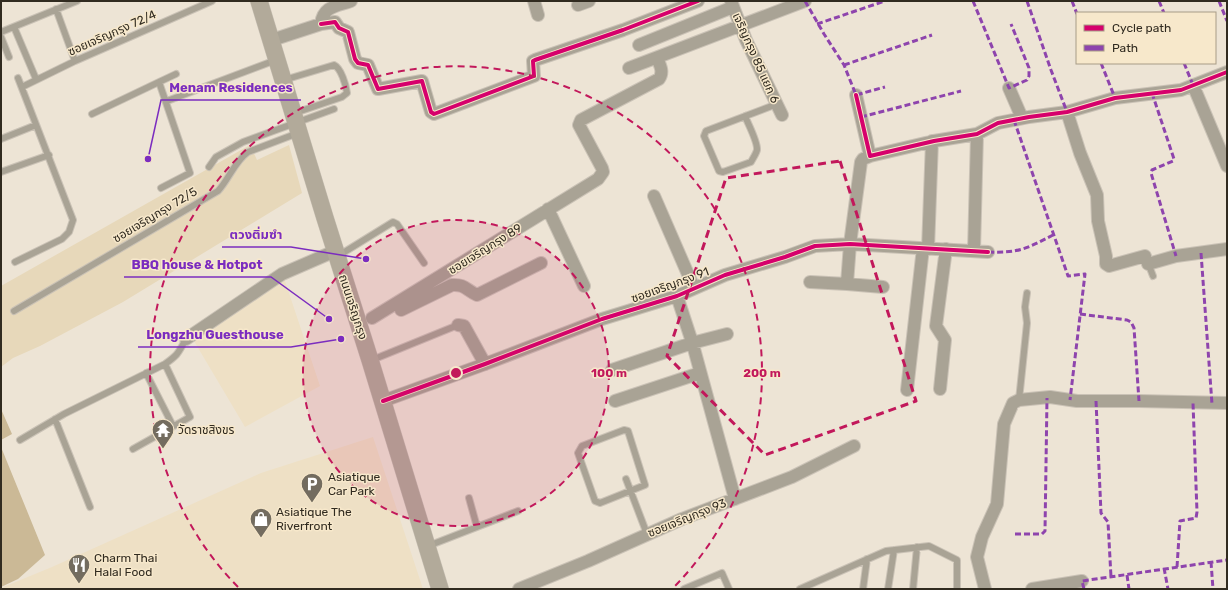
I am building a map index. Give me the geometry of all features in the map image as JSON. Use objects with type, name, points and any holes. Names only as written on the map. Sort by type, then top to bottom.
[{"type":"main road","name":"ถนนเจริญกรุง","points":[[259,1],[336,254],[365,321],[370,360],[440,589]]},
{"type":"street","points":[[321,24],[323,13],[327,9],[351,1]]},
{"type":"street","points":[[534,1],[538,15]]},
{"type":"street","points":[[272,40],[321,24],[335,22],[339,28],[348,32],[355,59],[358,63],[368,65],[378,89],[422,81],[431,112],[434,114],[534,76],[533,61],[535,60],[623,30],[698,1]]},
{"type":"street","points":[[629,68],[741,27],[805,1]]},
{"type":"street","points":[[638,45],[732,4]]},
{"type":"street","name":"เจริญกรุง 85 แยก 6","points":[[732,4],[779,110]]},
{"type":"street","name":"ซอยเจริญกรุง 89","points":[[365,321],[598,179],[603,172],[602,168],[579,125],[579,122],[659,78],[662,75],[662,72],[657,58]]},
{"type":"street","points":[[847,284],[850,244],[861,162],[863,159],[932,141],[977,134],[998,123],[1067,112],[1115,98],[1181,90],[1227,72]]},
{"type":"street","points":[[1193,85],[1227,166]]},
{"type":"street","points":[[1009,88],[1022,118]]},
{"type":"street","points":[[856,95],[870,156]]},
{"type":"street","points":[[1067,112],[1080,153],[1097,195],[1098,221],[1106,256],[1106,264],[1109,266],[1227,249]]},
{"type":"street","points":[[974,251],[977,134]]},
{"type":"street","points":[[907,390],[926,249],[932,141]]},
{"type":"street","points":[[654,196],[694,288]]},
{"type":"street","points":[[548,209],[584,286]]},
{"type":"street","name":"ซอยเจริญกรุง 91","points":[[382,400],[485,364],[602,319],[677,296],[725,275],[785,257],[815,246],[850,244],[988,252]]},
{"type":"street","points":[[940,389],[945,340],[936,326],[946,249]]},
{"type":"street","points":[[186,339],[282,274],[336,254]]},
{"type":"street","points":[[365,321],[400,310],[452,285],[459,284],[464,286],[476,295],[541,262]]},
{"type":"street","points":[[810,282],[883,287]]},
{"type":"street","points":[[677,296],[692,343],[735,499]]},
{"type":"street","points":[[458,325],[464,326],[485,364]]},
{"type":"street","points":[[612,370],[692,343],[728,334]]},
{"type":"street","points":[[615,401],[700,373]]},
{"type":"street","points":[[985,589],[977,557],[982,536],[997,504],[1004,424],[1013,403],[1019,400],[1050,398],[1078,402],[1139,401],[1227,403]]},
{"type":"street","name":"ซอยเจริญกรุง 93","points":[[519,589],[588,561],[682,519],[792,477],[854,446]]},
{"type":"street","points":[[1032,589],[1082,580]]},
{"type":"lane","points":[[1,32],[77,1]]},
{"type":"lane","name":"ซอยเจริญกรุง 72/4","points":[[22,87],[75,61],[212,1]]},
{"type":"lane","points":[[56,10],[75,61]]},
{"type":"lane","points":[[14,27],[36,79]]},
{"type":"lane","points":[[1,37],[9,57]]},
{"type":"lane","points":[[167,101],[277,59]]},
{"type":"lane","points":[[284,80],[334,65],[338,68],[346,88],[347,93],[342,97],[296,123]]},
{"type":"lane","points":[[92,114],[176,74]]},
{"type":"lane","points":[[15,262],[62,238],[69,232],[73,220],[18,78]]},
{"type":"lane","points":[[159,82],[167,101],[190,173],[161,188]]},
{"type":"lane","points":[[209,167],[216,157],[243,142],[334,109]]},
{"type":"lane","points":[[745,116],[756,144],[757,150],[754,157],[751,162],[722,172],[719,171],[704,136],[706,131],[745,116],[779,110]]},
{"type":"lane","name":"ซอยเจริญกรุง 72/5","points":[[14,311],[218,191],[225,183],[242,156],[296,123]]},
{"type":"lane","points":[[1,139],[36,125]]},
{"type":"lane","points":[[1,172],[48,155]]},
{"type":"lane","points":[[336,254],[393,222],[397,224],[424,263]]},
{"type":"lane","points":[[1147,260],[1153,276]]},
{"type":"lane","points":[[1019,400],[1027,323],[1024,307],[1026,293]]},
{"type":"lane","points":[[370,360],[458,325]]},
{"type":"lane","points":[[20,440],[55,419],[165,364],[180,352],[186,339]]},
{"type":"lane","points":[[133,449],[190,417],[165,364]]},
{"type":"lane","points":[[146,373],[173,426]]},
{"type":"lane","points":[[55,419],[90,507]]},
{"type":"lane","points":[[624,430],[628,431],[646,483],[644,486],[631,491],[600,503],[595,501],[578,453],[579,449],[582,446],[624,430]]},
{"type":"lane","points":[[626,479],[647,534]]},
{"type":"lane","points":[[469,498],[477,527]]},
{"type":"lane","points":[[427,547],[518,511]]},
{"type":"lane","points":[[800,589],[886,551],[929,546],[957,560],[957,589]]},
{"type":"lane","points":[[912,589],[917,547]]},
{"type":"lane","points":[[888,589],[894,550]]},
{"type":"lane","points":[[863,589],[867,559]]},
{"type":"lane","points":[[684,589],[722,573],[729,589]]},
{"type":"highlighted area","points":[[840,161],[916,401],[765,455],[667,356],[726,178]]},
{"type":"shaded area","points":[[250,145],[257,160],[289,145],[302,193],[123,302],[40,346],[13,358],[1,367],[1,286]]},
{"type":"shaded area","points":[[283,275],[320,386],[245,427],[191,336]]},
{"type":"shaded area","points":[[1,409],[12,434],[1,440]]},
{"type":"shaded area","name":"Asiatique The Riverfront","points":[[373,437],[423,589],[1,589],[261,473]]},
{"type":"shaded area","points":[[1,447],[45,555],[18,579],[1,587]]},
{"type":"marked path","points":[[805,1],[844,65],[856,95],[885,87]]},
{"type":"marked path","points":[[817,24],[885,1]]},
{"type":"marked path","points":[[973,1],[1009,88],[1027,80],[1029,76],[1029,68],[1011,24]]},
{"type":"marked path","points":[[1027,1],[1067,112]]},
{"type":"marked path","points":[[1072,1],[1076,12]]},
{"type":"marked path","points":[[1159,1],[1164,12]]},
{"type":"marked path","points":[[1219,1],[1227,21]]},
{"type":"marked path","points":[[844,65],[932,35]]},
{"type":"marked path","points":[[1101,64],[1115,98]]},
{"type":"marked path","points":[[1184,64],[1193,85]]},
{"type":"marked path","points":[[861,117],[961,91]]},
{"type":"marked path","points":[[1152,93],[1174,159],[1173,161],[1152,170],[1151,173],[1176,256]]},
{"type":"marked path","points":[[1014,120],[1068,276],[1085,274],[1070,400]]},
{"type":"marked path","points":[[988,252],[1015,251],[1036,244],[1053,235]]},
{"type":"marked path","points":[[1201,253],[1212,404]]},
{"type":"marked path","points":[[1080,314],[1127,320],[1131,322],[1134,328],[1139,401]]},
{"type":"marked path","points":[[1015,534],[1042,534],[1045,531],[1047,398]]},
{"type":"marked path","points":[[1096,401],[1101,513],[1108,522],[1111,577]]},
{"type":"marked path","points":[[1177,567],[1180,521],[1196,518],[1197,512],[1193,403]]},
{"type":"marked path","points":[[1084,589],[1082,581],[1227,560]]},
{"type":"marked path","points":[[1211,562],[1213,589]]},
{"type":"marked path","points":[[1164,568],[1168,589]]},
{"type":"marked path","points":[[1127,575],[1129,589]]},
{"type":"cycle path","points":[[321,24],[335,22],[339,28],[348,32],[355,59],[358,63],[368,65],[378,89],[422,81],[431,112],[434,114],[534,76],[533,61],[535,60],[623,30],[698,1]]},
{"type":"cycle path","points":[[856,95],[870,156],[934,141],[977,134],[998,123],[1067,112],[1115,98],[1181,90],[1227,72]]},
{"type":"cycle path","points":[[383,401],[602,319],[677,296],[725,275],[785,257],[815,246],[850,244],[988,252]]},
{"type":"place","name":"Menam Residences","points":[[148,159]]},
{"type":"place","name":"ตวงติ่มซำ","points":[[366,259]]},
{"type":"place","name":"BBQ house & Hotpot","points":[[329,319]]},
{"type":"place","name":"Longzhu Guesthouse","points":[[341,339]]},
{"type":"place","name":"วัดราชสิงขร","points":[[163,450]]},
{"type":"place","name":"Asiatique Car Park","points":[[312,504]]},
{"type":"place","name":"Asiatique The Riverfront","points":[[261,538]]},
{"type":"place","name":"Charm Thai Halal Food","points":[[79,584]]}]
